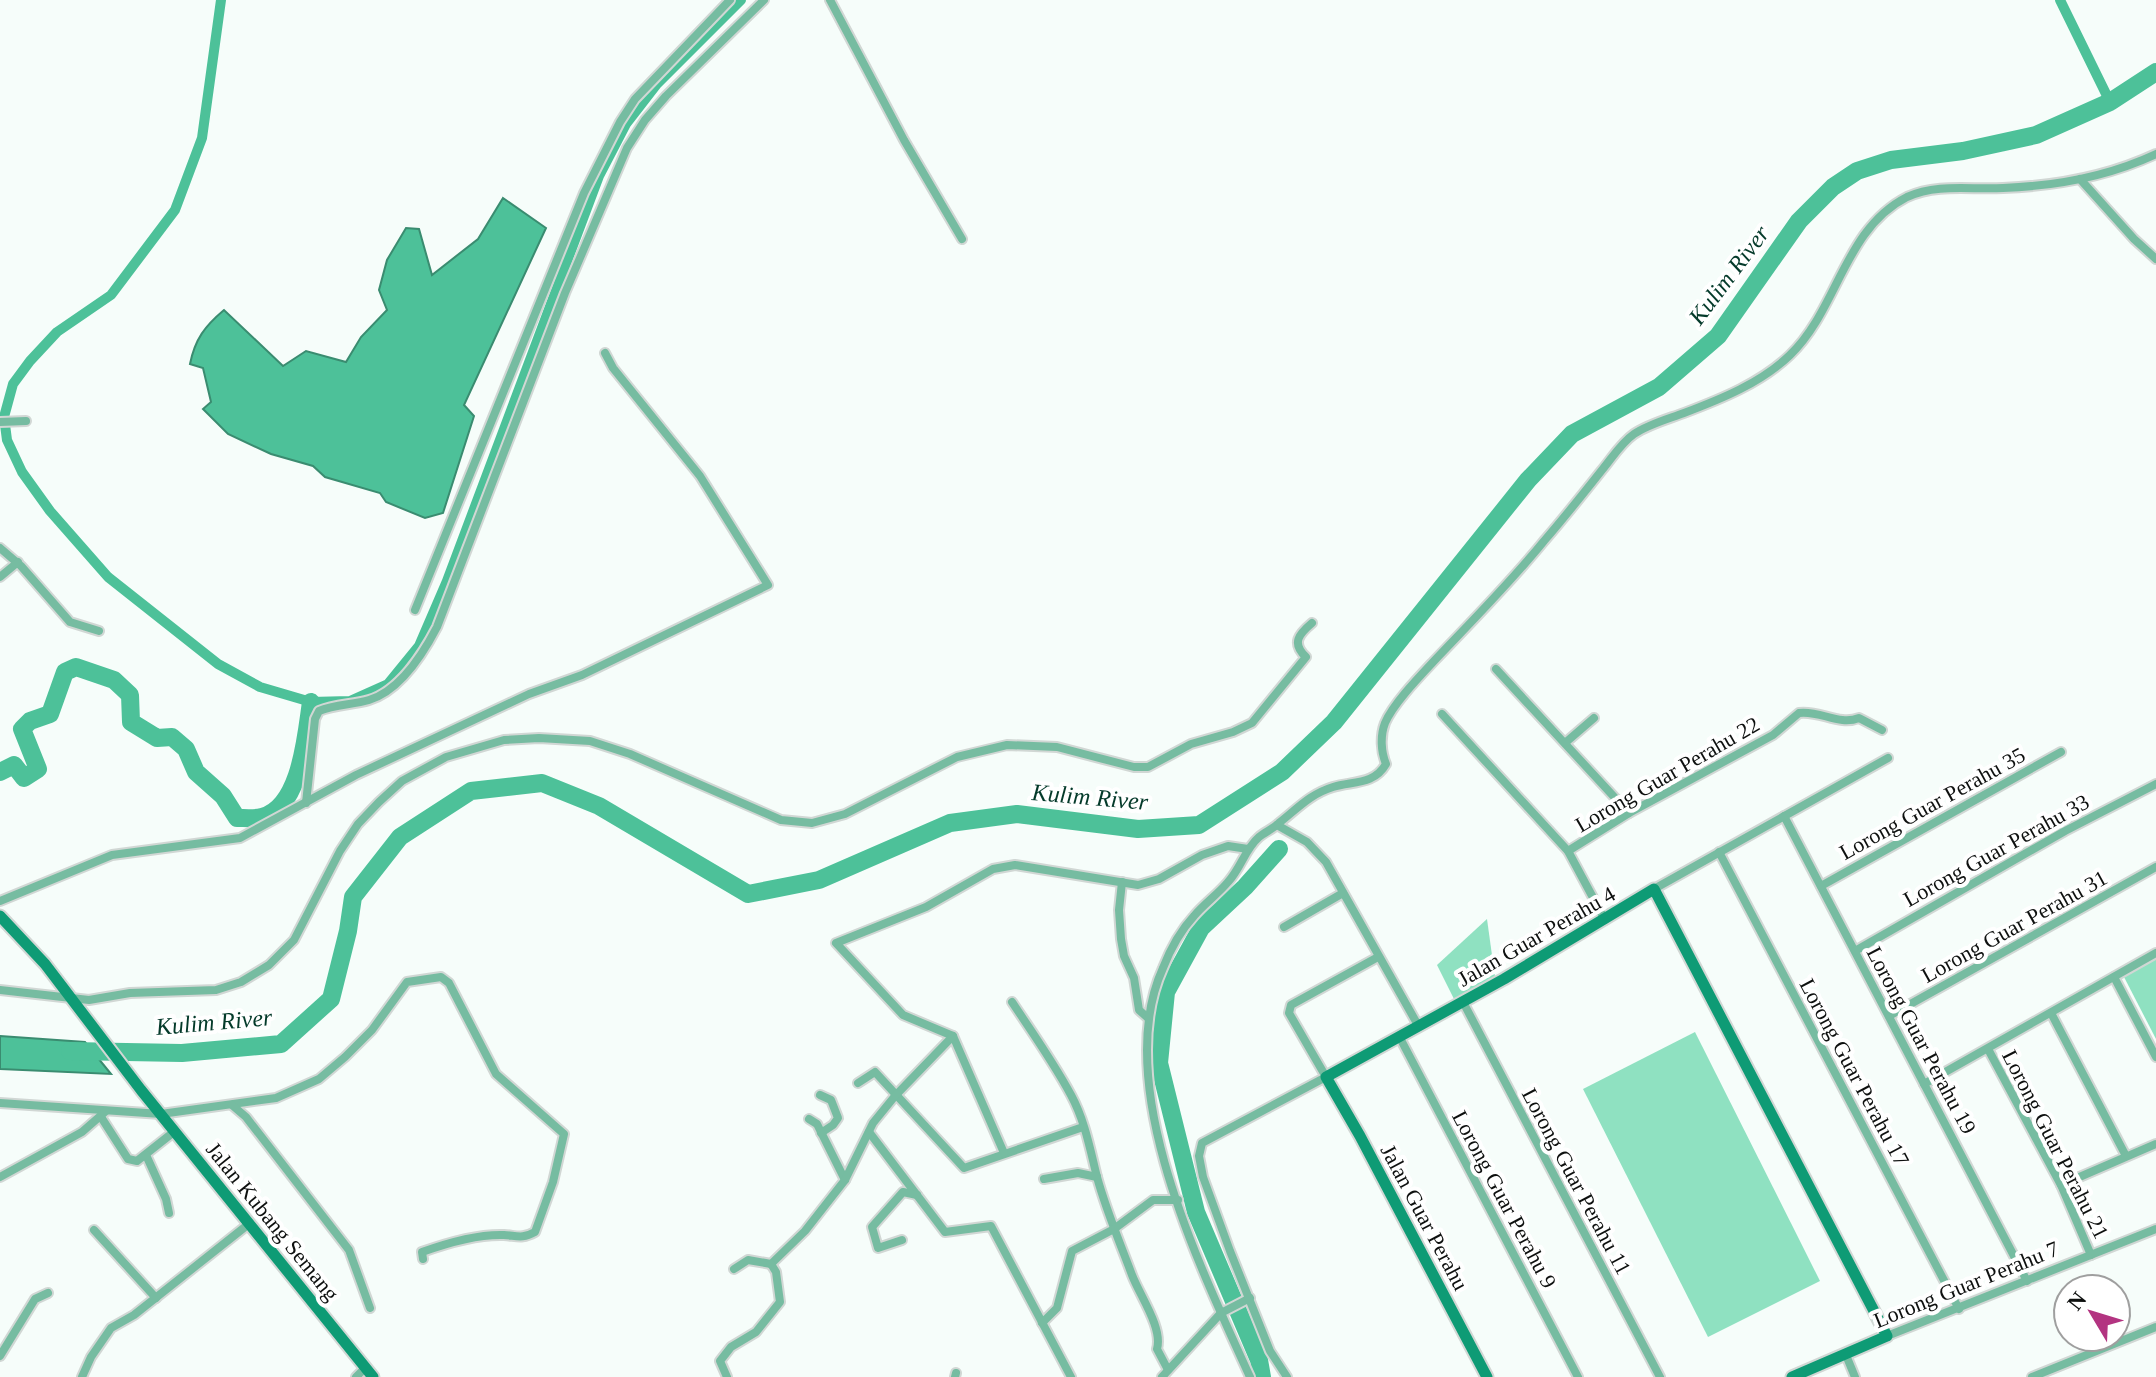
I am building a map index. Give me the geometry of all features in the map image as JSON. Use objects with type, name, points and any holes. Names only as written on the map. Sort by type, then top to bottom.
[{"type":"street","points":[[415,610],[584,193],[620,122],[635,99],[730,0]]},
{"type":"street","points":[[306,803],[315,719],[319,711],[371,700],[382,694],[425,650],[437,627],[565,293],[627,148],[645,120],[666,96],[764,0]]},
{"type":"street","points":[[830,0],[904,140],[962,239]]},
{"type":"street","points":[[1250,1377],[1178,1200],[1152,1122],[1146,1066],[1152,994],[1163,967],[1193,917],[1230,880],[1248,849],[1259,837],[1314,793],[1337,785],[1367,782],[1383,770],[1386,764],[1381,741],[1385,722],[1421,676],[1543,542],[1620,447],[1645,428],[1713,402],[1771,372],[1792,354],[1825,309],[1852,251],[1883,213],[1907,197],[1928,190],[2003,188],[2080,179],[2135,164],[2156,154]]},
{"type":"street","points":[[2080,179],[2156,259]]},
{"type":"street","points":[[0,901],[112,855],[240,838],[422,743],[529,694],[582,675],[768,585],[700,476],[613,368],[605,353]]},
{"type":"street","points":[[3,421],[26,421]]},
{"type":"street","points":[[0,548],[18,562],[70,622],[99,631]]},
{"type":"street","points":[[0,577],[18,562]]},
{"type":"street","points":[[0,990],[89,1000],[130,993],[216,990],[241,982],[269,965],[294,940],[340,851],[358,824],[402,781],[446,757],[504,740],[539,738],[590,741],[630,754],[781,820],[812,823],[845,814],[957,757],[1007,745],[1057,747],[1141,768],[1155,764],[1191,744],[1252,723],[1306,657],[1299,651],[1297,642],[1300,633],[1312,623]]},
{"type":"street","points":[[1496,669],[1629,813]]},
{"type":"street","name":"Lorong Guar Perahu 22","points":[[1568,851],[1629,813],[1783,728],[1799,713],[1807,712],[1848,723],[1859,718],[1882,730]]},
{"type":"street","points":[[1442,714],[1568,851],[1605,920]]},
{"type":"street","points":[[1565,743],[1594,718]]},
{"type":"street","name":"Lorong Guar Perahu 35","points":[[1821,886],[2061,752]]},
{"type":"street","name":"Jalan Guar Perahu 4","points":[[1248,1300],[1203,1177],[1199,1156],[1202,1143],[1400,1038],[1654,889],[1888,758]]},
{"type":"street","name":"Lorong Guar Perahu 33","points":[[1855,951],[2065,831],[2156,784]]},
{"type":"street","name":"Lorong Guar Perahu 19","points":[[1784,816],[2027,1281]]},
{"type":"street","points":[[1277,825],[1307,842],[1326,862],[1419,1027]]},
{"type":"street","points":[[1004,1153],[953,1036],[903,1015],[836,943],[926,907],[993,869],[1015,865],[1138,885],[1159,879],[1202,855],[1228,846],[1248,849]]},
{"type":"street","name":"Lorong Guar Perahu 17","points":[[1719,852],[1959,1309]]},
{"type":"street","name":"Lorong Guar Perahu 31","points":[[1889,1016],[2156,867]]},
{"type":"street","points":[[1122,882],[1119,910],[1124,956],[1134,978],[1139,1010],[1148,1018]]},
{"type":"street","points":[[1654,889],[1887,1336]]},
{"type":"street","points":[[1284,927],[1343,893]]},
{"type":"street","name":"Jalan Kubang Semang","points":[[0,916],[45,964],[141,1090],[369,1372]]},
{"type":"street","points":[[1924,1084],[2156,953]]},
{"type":"street","points":[[1326,1077],[1289,1013],[1291,1005],[1378,957]]},
{"type":"street","points":[[0,1103],[103,1114],[161,1114],[276,1098],[319,1079],[372,1030],[407,982],[441,977],[449,983],[496,1074],[564,1134],[553,1182],[535,1232],[521,1239],[505,1235],[448,1242],[422,1252],[423,1259]]},
{"type":"street","points":[[2114,977],[2156,1057]]},
{"type":"street","points":[[1012,1002],[1072,1096],[1091,1142],[1097,1177],[1114,1229],[1142,1300],[1158,1330],[1157,1349],[1167,1368]]},
{"type":"street","name":"Lorong Guar Perahu 11","points":[[1463,1002],[1660,1377]]},
{"type":"street","points":[[2051,1013],[2126,1156]]},
{"type":"street","points":[[771,1264],[805,1231],[845,1180],[869,1132],[895,1096],[953,1036]]},
{"type":"street","name":"Lorong Guar Perahu 9","points":[[1400,1038],[1578,1377]]},
{"type":"street","name":"Lorong Guar Perahu 21","points":[[1988,1049],[2061,1185],[2091,1255]]},
{"type":"street","points":[[858,1083],[875,1072],[964,1168],[1083,1127]]},
{"type":"street","name":"Jalan Guar Perahu","points":[[1326,1077],[1487,1377]]},
{"type":"street","points":[[820,1095],[831,1100],[838,1118],[821,1133]]},
{"type":"street","points":[[232,1105],[254,1128],[349,1250],[370,1308]]},
{"type":"street","points":[[103,1114],[128,1159],[137,1161],[175,1131]]},
{"type":"street","points":[[0,1177],[82,1132],[103,1114]]},
{"type":"street","points":[[809,1119],[817,1124],[845,1180]]},
{"type":"street","points":[[869,1132],[945,1232],[991,1226],[1071,1377]]},
{"type":"street","points":[[2061,1185],[2156,1144]]},
{"type":"street","points":[[146,1155],[169,1213]]},
{"type":"street","points":[[1044,1179],[1078,1173],[1097,1177]]},
{"type":"street","points":[[902,1240],[878,1248],[872,1227],[903,1192],[917,1195]]},
{"type":"street","points":[[1042,1323],[1057,1308],[1072,1251],[1114,1229],[1153,1200],[1178,1200]]},
{"type":"street","points":[[82,1377],[91,1357],[111,1328],[156,1298],[250,1223]]},
{"type":"street","name":"Lorong Guar Perahu 7","points":[[1792,1377],[2156,1229]]},
{"type":"street","points":[[94,1230],[156,1298]]},
{"type":"street","points":[[727,1377],[720,1361],[731,1347],[756,1332],[780,1302],[776,1272],[771,1264],[748,1260],[734,1269]]},
{"type":"street","points":[[0,1356],[35,1299],[48,1293]]},
{"type":"street","points":[[1162,1377],[1167,1368],[1222,1313],[1248,1300],[1270,1351],[1287,1377]]},
{"type":"street","points":[[2037,1376],[2156,1327]]},
{"type":"street","points":[[1846,1355],[1855,1377]]},
{"type":"street","points":[[356,1377],[369,1372]]},
{"type":"shaded area","points":[[503,198],[546,228],[464,405],[474,416],[443,513],[425,518],[386,502],[380,493],[325,477],[313,466],[271,454],[228,434],[203,409],[211,402],[203,368],[190,364],[202,334],[224,310],[283,366],[306,351],[346,362],[361,337],[387,310],[379,290],[387,260],[406,228],[419,229],[432,275],[478,239]]},
{"type":"shaded area","points":[[1487,919],[1495,977],[1454,999],[1437,965]]},
{"type":"shaded area","points":[[2156,958],[2156,1039],[2124,977]]},
{"type":"shaded area","points":[[1695,1032],[1820,1281],[1708,1337],[1583,1089]]},
{"type":"shaded area","points":[[0,1036],[85,1042],[111,1074],[0,1069]]},
{"type":"waterway","points":[[221,0],[202,138],[175,210],[111,295],[57,332],[30,361],[13,384],[4,417],[7,440],[22,472],[50,511],[108,577],[218,664],[260,687],[311,702],[350,701],[388,684],[419,646],[447,581],[599,176],[626,124],[657,84],[741,0]]},
{"type":"waterway","points":[[2060,0],[2110,102]]},
{"type":"waterway","name":"Kulim River","points":[[70,1051],[182,1053],[281,1044],[331,999],[353,897],[400,837],[471,791],[542,783],[599,806],[748,894],[819,880],[950,823],[1017,814],[1138,829],[1199,825],[1282,772],[1334,722],[1528,480],[1572,434],[1659,387],[1718,336],[1799,221],[1833,187],[1857,171],[1891,160],[1963,151],[2036,135],[2110,102],[2156,72]]},
{"type":"waterway","points":[[0,772],[14,765],[24,778],[38,769],[22,729],[30,721],[50,714],[65,672],[76,667],[114,680],[130,695],[131,722],[157,738],[172,737],[186,749],[196,772],[223,796],[237,818],[262,817],[275,811],[293,785],[304,750],[311,702]]},
{"type":"waterway","points":[[1262,1377],[1259,1360],[1196,1212],[1159,1063],[1166,992],[1201,928],[1245,887],[1279,849]]}]
